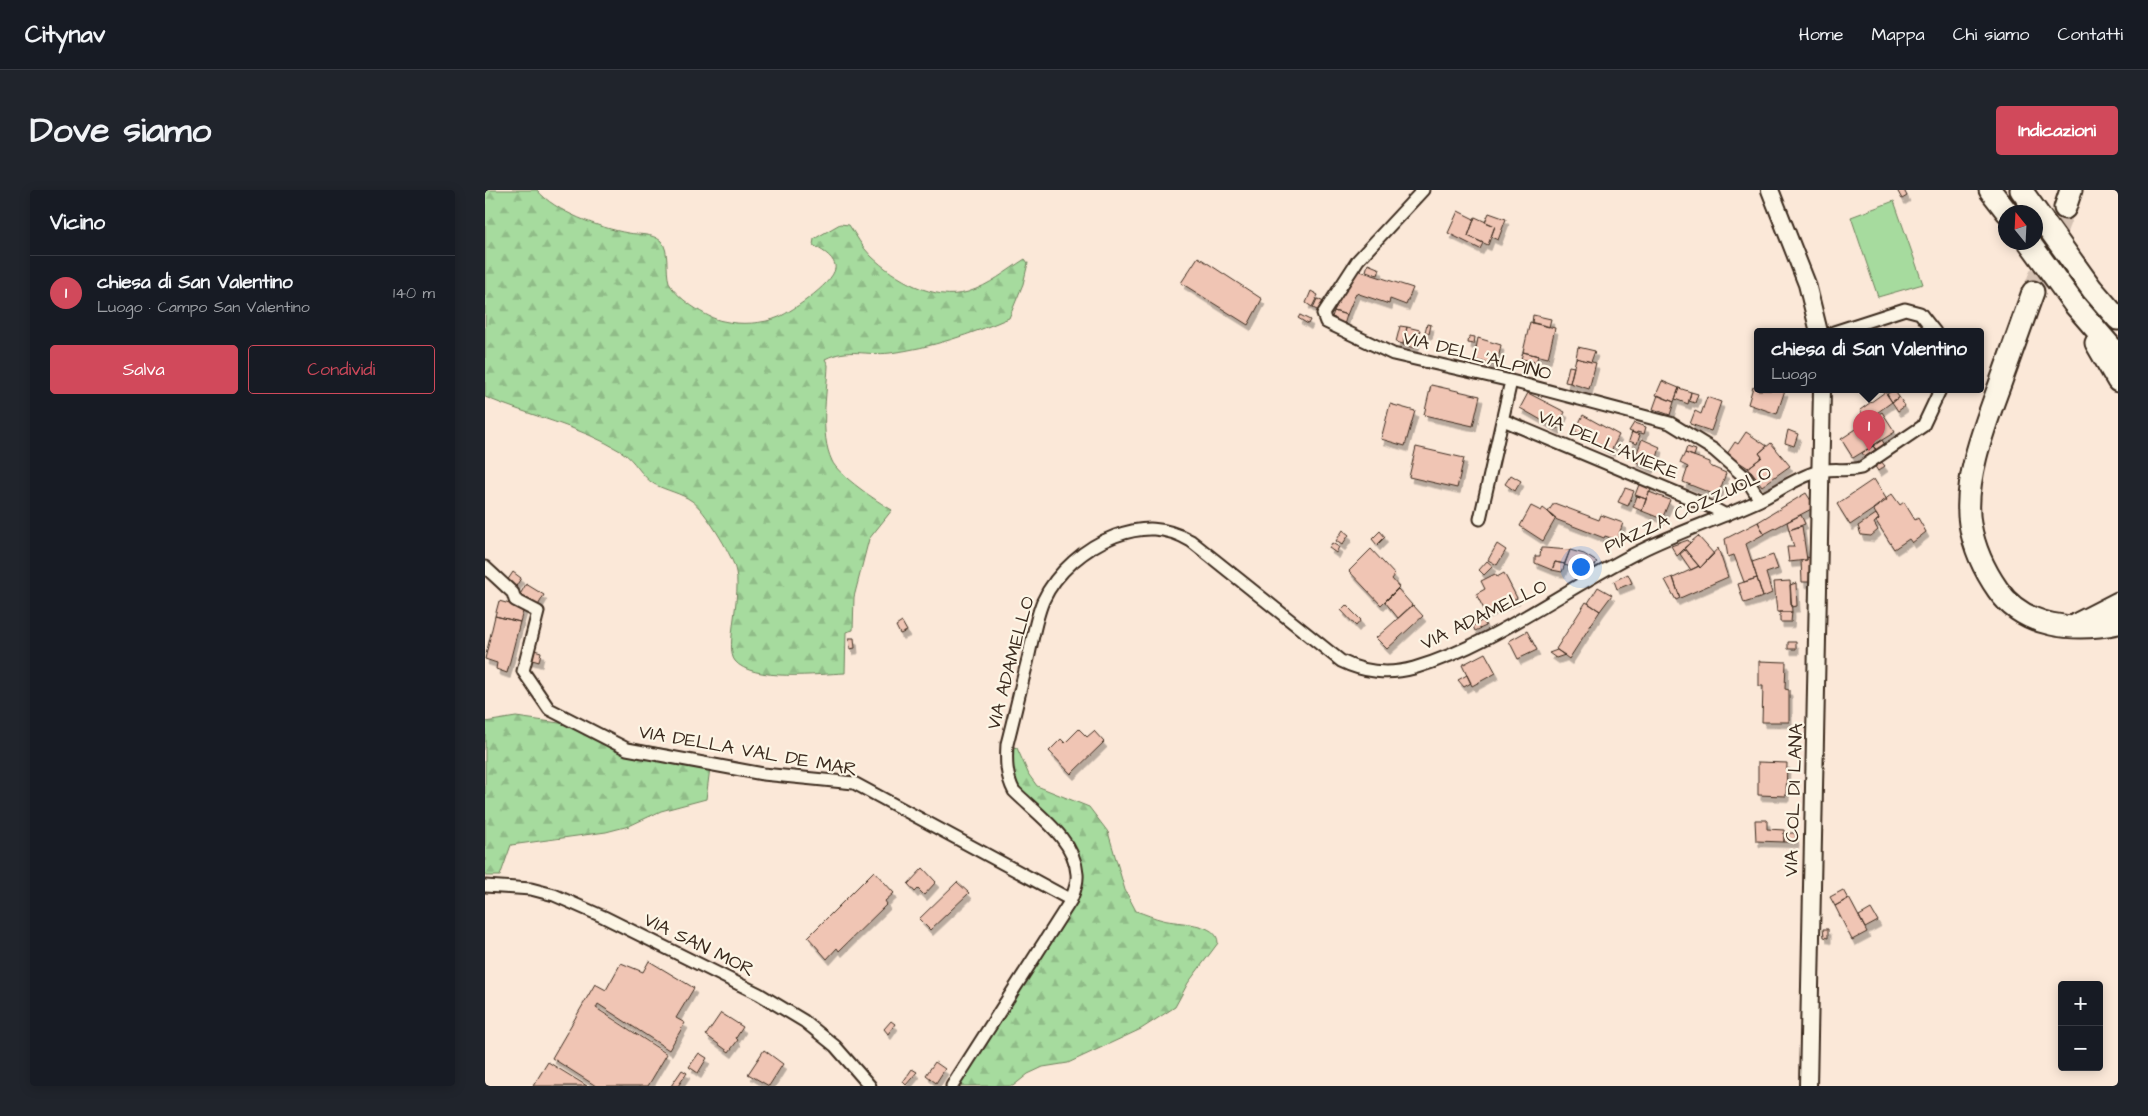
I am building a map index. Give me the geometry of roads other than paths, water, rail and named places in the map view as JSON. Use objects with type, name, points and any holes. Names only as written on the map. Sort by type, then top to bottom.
[{"type":"highway","points":[[1990,190],[2002,205]]},
{"type":"highway","points":[[2021,190],[2092,289],[2118,320]]},
{"type":"highway","points":[[2035,250],[2074,304],[2118,355]]},
{"type":"highway","points":[[2033,292],[1978,444],[1970,497],[1969,522],[1975,545],[1987,575],[2004,599],[2021,613],[2049,625],[2118,624]]},
{"type":"highway","points":[[2074,304],[2118,381]]},
{"type":"highway","points":[[2072,626],[2118,602]]},
{"type":"main road","points":[[1770,190],[1807,284],[1818,328]]},
{"type":"main road","points":[[1822,393],[1822,470]]},
{"type":"main road","name":"VIA COL DI LANA","points":[[1808,1086],[1822,470]]},
{"type":"street","name":"VIA DELL'ALPINO","points":[[1423,190],[1358,260],[1323,314],[1324,319],[1333,327],[1393,354],[1511,381],[1670,423],[1714,450],[1746,478],[1759,500]]},
{"type":"street","points":[[1847,328],[1909,309],[1920,313],[1932,328]]},
{"type":"street","points":[[1480,519],[1511,381]]},
{"type":"street","points":[[1822,470],[1861,468],[1918,430],[1927,421],[1939,393]]},
{"type":"street","name":"VIA DELL'AVIERE","points":[[1503,420],[1726,515]]},
{"type":"street","name":"PIAZZA COZZUOLO","points":[[1574,590],[1640,551],[1726,515],[1807,475],[1822,470]]},
{"type":"street","name":"VIA ADAMELLO","points":[[952,1086],[1071,900],[1077,875],[1073,856],[1060,836],[1015,791],[1009,782],[1006,761],[1007,744],[1043,601],[1068,567],[1106,540],[1126,532],[1145,529],[1174,531],[1191,541],[1341,660],[1352,667],[1384,672],[1415,668],[1474,643],[1574,590]]},
{"type":"street","name":"VIA DELLA VAL DE MAR","points":[[485,567],[513,593],[515,600],[538,612],[523,671],[549,709],[627,748],[763,774],[854,783],[1071,900]]},
{"type":"street","name":"VIA SAN MOR","points":[[485,886],[531,889],[554,895],[605,917],[759,994],[804,1021],[835,1046],[870,1086]]},
{"type":"tunnel","points":[[2033,292],[2065,208]]},
{"type":"place","name":"chiesa di San Valentino","points":[[1869,451]]}]
